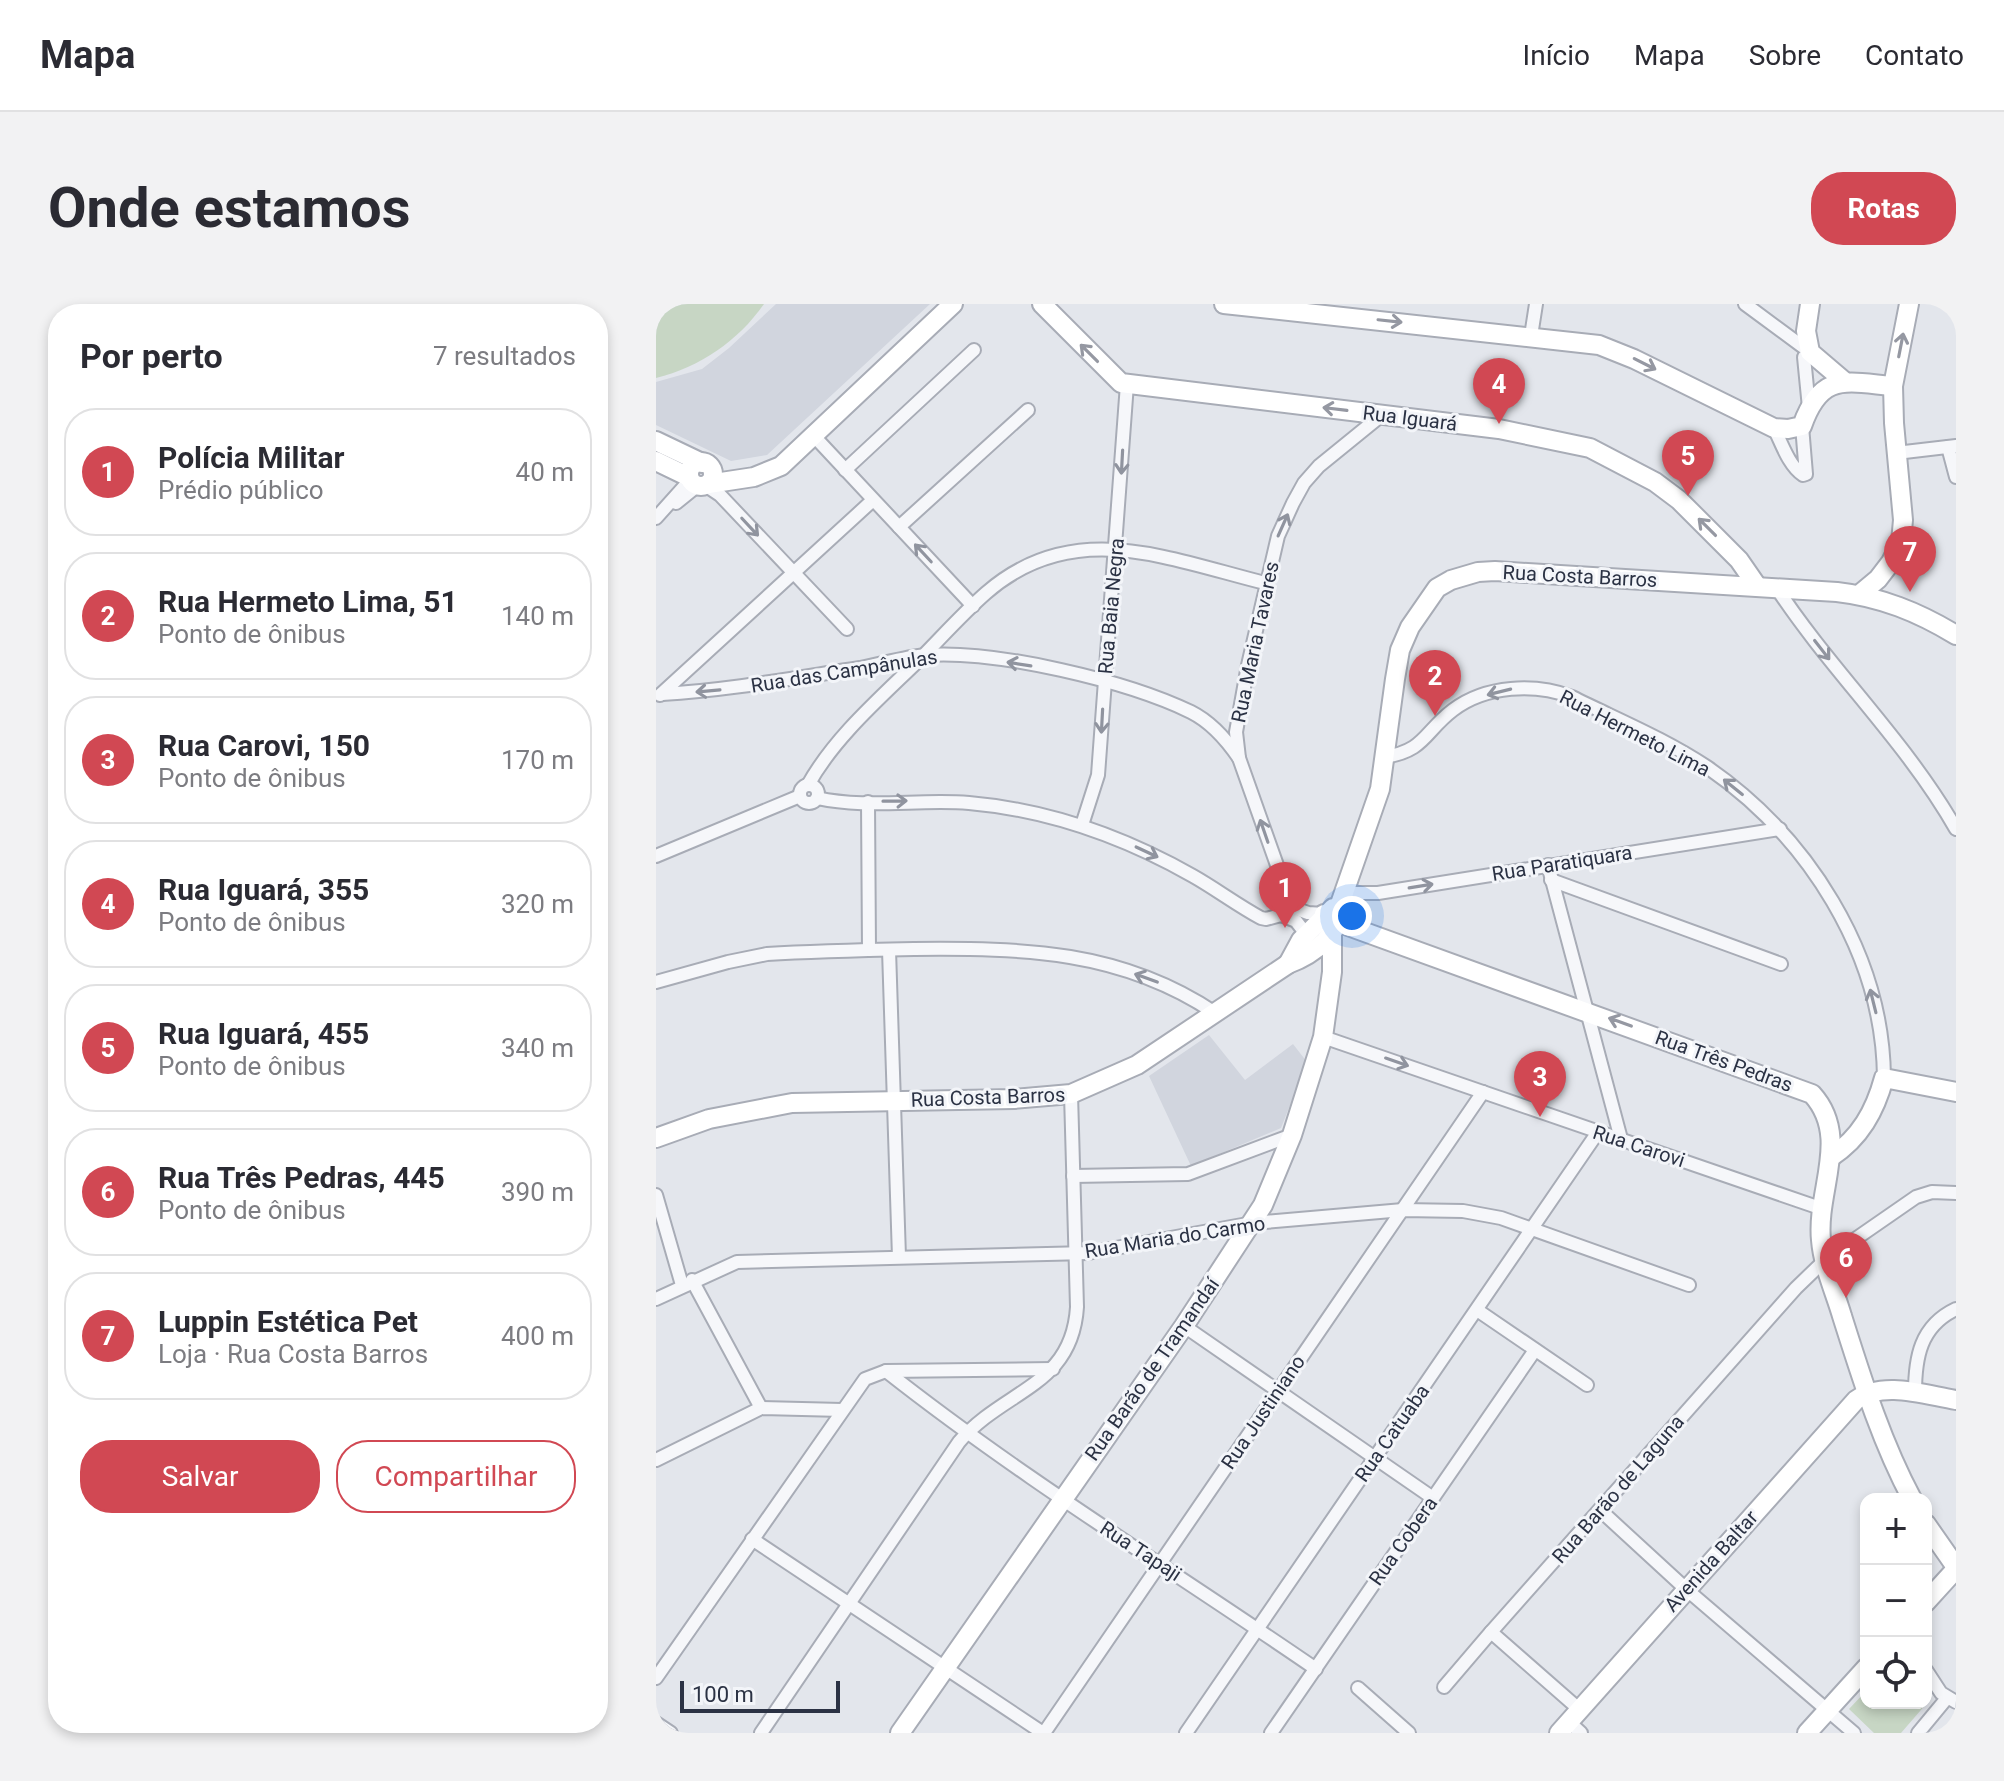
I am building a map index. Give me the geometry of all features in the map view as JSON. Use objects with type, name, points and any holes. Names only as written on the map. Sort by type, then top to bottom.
[{"type":"main road","points":[[656,461],[700,478],[741,472],[807,442],[953,304]]},
{"type":"main road","points":[[1042,304],[1112,376],[1127,384]]},
{"type":"main road","points":[[1224,304],[1285,307],[1579,341],[1615,350],[1774,428],[1788,429],[1806,417],[1814,399],[1838,383],[1893,386]]},
{"type":"main road","points":[[1860,594],[1878,579],[1901,542],[1903,520],[1893,386],[1909,304]]},
{"type":"main road","points":[[1809,312],[1807,355],[1838,383]]},
{"type":"main road","name":"Rua Iguará","points":[[1127,384],[1504,430],[1590,448],[1655,482],[1679,500],[1766,587]]},
{"type":"main road","points":[[656,441],[700,478]]},
{"type":"main road","name":"Rua Costa Barros","points":[[656,1138],[709,1119],[792,1103],[1014,1099],[1071,1094],[1137,1065],[1288,964],[1336,913],[1380,789],[1400,650],[1421,608],[1437,588],[1451,580],[1478,572],[1495,571],[1860,594],[1925,616],[1956,635]]},
{"type":"main road","name":"Rua Barão de Tramandaí","points":[[900,1733],[1253,1223],[1272,1187],[1292,1135],[1323,1037],[1336,913]]},
{"type":"main road","name":"Rua Três Pedras","points":[[1336,913],[1812,1094],[1820,1102],[1830,1127],[1831,1157],[1820,1208],[1821,1247],[1866,1393],[1909,1493]]},
{"type":"main road","points":[[1311,941],[1332,972]]},
{"type":"main road","points":[[1831,1157],[1844,1149],[1866,1122],[1875,1107],[1884,1078],[1956,1092]]},
{"type":"main road","points":[[1866,1393],[1894,1390],[1956,1400]]},
{"type":"main road","name":"Avenida Baltar","points":[[1572,1724],[1826,1431],[1866,1393]]},
{"type":"main road","points":[[1932,1533],[1956,1568],[1932,1595]]},
{"type":"main road","points":[[1807,1733],[1860,1675]]},
{"type":"street","points":[[1531,336],[1536,304]]},
{"type":"street","points":[[1745,304],[1807,355],[1806,474],[1803,475],[1791,461],[1774,428]]},
{"type":"street","points":[[1779,329],[1809,312]]},
{"type":"street","points":[[845,470],[974,350]]},
{"type":"street","points":[[1805,376],[1838,383]]},
{"type":"street","name":"Rua Baia Negra","points":[[1082,825],[1098,775],[1127,384]]},
{"type":"street","points":[[899,527],[1028,410]]},
{"type":"street","name":"Rua Maria Tavares","points":[[1284,910],[1284,885],[1239,758],[1238,717],[1265,583],[1278,536],[1304,483],[1319,466],[1383,414]]},
{"type":"street","points":[[807,442],[845,470],[973,606]]},
{"type":"street","points":[[1896,453],[1952,446],[1956,477]]},
{"type":"street","points":[[660,515],[700,478],[720,495],[847,629]]},
{"type":"street","points":[[659,696],[873,500]]},
{"type":"street","points":[[800,796],[817,767],[973,606],[1005,579],[1042,560],[1069,552],[1117,548],[1265,583]]},
{"type":"street","name":"Rua Iguará","points":[[1766,587],[1796,617],[1909,759],[1956,829]]},
{"type":"street","name":"Rua das Campânulas","points":[[659,696],[730,689],[923,655],[957,655],[1021,663],[1104,682],[1191,713],[1226,739],[1239,758]]},
{"type":"street","name":"Rua Hermeto Lima","points":[[1384,757],[1410,752],[1455,709],[1474,699],[1515,688],[1556,691],[1705,765],[1780,829],[1827,894],[1863,966],[1877,1019],[1884,1078]]},
{"type":"street","points":[[808,785],[817,789],[817,798]]},
{"type":"street","points":[[800,796],[808,803],[817,798],[837,803],[968,803],[1005,807],[1082,825],[1178,867],[1266,919],[1284,910],[1311,941]]},
{"type":"street","points":[[656,856],[800,796]]},
{"type":"street","points":[[868,802],[869,950]]},
{"type":"street","name":"Rua Paratiquara","points":[[1284,910],[1336,913],[1378,893],[1780,829]]},
{"type":"street","points":[[1548,865],[1621,1139]]},
{"type":"street","points":[[1551,880],[1781,964]]},
{"type":"street","points":[[656,982],[750,957],[869,950],[1007,949],[1076,956],[1112,966],[1167,986],[1215,1013]]},
{"type":"street","points":[[889,950],[899,1257]]},
{"type":"street","name":"Rua Carovi","points":[[1323,1037],[1820,1208]]},
{"type":"street","name":"Rua Justiniano","points":[[1043,1733],[1483,1092]]},
{"type":"street","points":[[761,1733],[967,1433],[983,1418],[1053,1369],[1067,1351],[1076,1322],[1071,1094]]},
{"type":"street","name":"Rua Catuaba","points":[[1186,1733],[1598,1132]]},
{"type":"street","points":[[1073,1176],[1188,1174],[1292,1135]]},
{"type":"street","name":"Rua Barão de Laguna","points":[[1444,1687],[1750,1339],[1825,1260],[1916,1197],[1932,1192],[1956,1193]]},
{"type":"street","points":[[656,1195],[687,1283],[761,1408]]},
{"type":"street","name":"Rua Maria do Carmo","points":[[656,1299],[724,1265],[758,1259],[1075,1254],[1253,1223],[1403,1210],[1474,1212],[1533,1228],[1689,1285]]},
{"type":"street","points":[[1915,1393],[1915,1363],[1920,1345],[1932,1327],[1956,1309]]},
{"type":"street","points":[[1477,1310],[1587,1385]]},
{"type":"street","points":[[1184,1326],[1433,1498]]},
{"type":"street","name":"Rua Cobera","points":[[1271,1733],[1535,1350]]},
{"type":"street","points":[[656,1678],[865,1379],[886,1371],[1053,1369]]},
{"type":"street","name":"Rua Tapaji","points":[[886,1371],[967,1433],[1062,1499],[1316,1669]]},
{"type":"street","points":[[656,1460],[761,1408],[842,1410]]},
{"type":"street","points":[[1600,1510],[1686,1589],[1854,1733]]},
{"type":"street","points":[[752,1539],[1043,1733]]},
{"type":"street","points":[[1491,1632],[1572,1724]]},
{"type":"street","points":[[1918,1733],[1951,1700],[1932,1677]]},
{"type":"street","points":[[1358,1688],[1409,1733]]},
{"type":"street","points":[[656,1723],[671,1733]]},
{"type":"shaded area","points":[[776,304],[930,304],[767,455],[731,461],[656,425],[656,382],[702,369]]},
{"type":"shaded area","points":[[1209,1035],[1245,1080],[1293,1044],[1307,1062],[1281,1128],[1191,1166],[1149,1076]]},
{"type":"green space","points":[[656,304],[764,304],[742,330],[717,351],[688,367],[656,378]]},
{"type":"green space","points":[[1860,1697],[1860,1709],[1922,1709],[1901,1733],[1874,1733],[1849,1709]]},
{"type":"place","name":"Rua Iguará, 355","points":[[1499,424]]},
{"type":"place","name":"Rua Iguará, 455","points":[[1688,496]]},
{"type":"place","name":"Luppin Estética Pet","points":[[1910,592]]},
{"type":"place","name":"Rua Hermeto Lima, 51","points":[[1435,716]]},
{"type":"place","name":"Polícia Militar","points":[[1285,928]]},
{"type":"place","name":"Rua Carovi, 150","points":[[1540,1117]]},
{"type":"place","name":"Rua Três Pedras, 445","points":[[1846,1298]]}]
